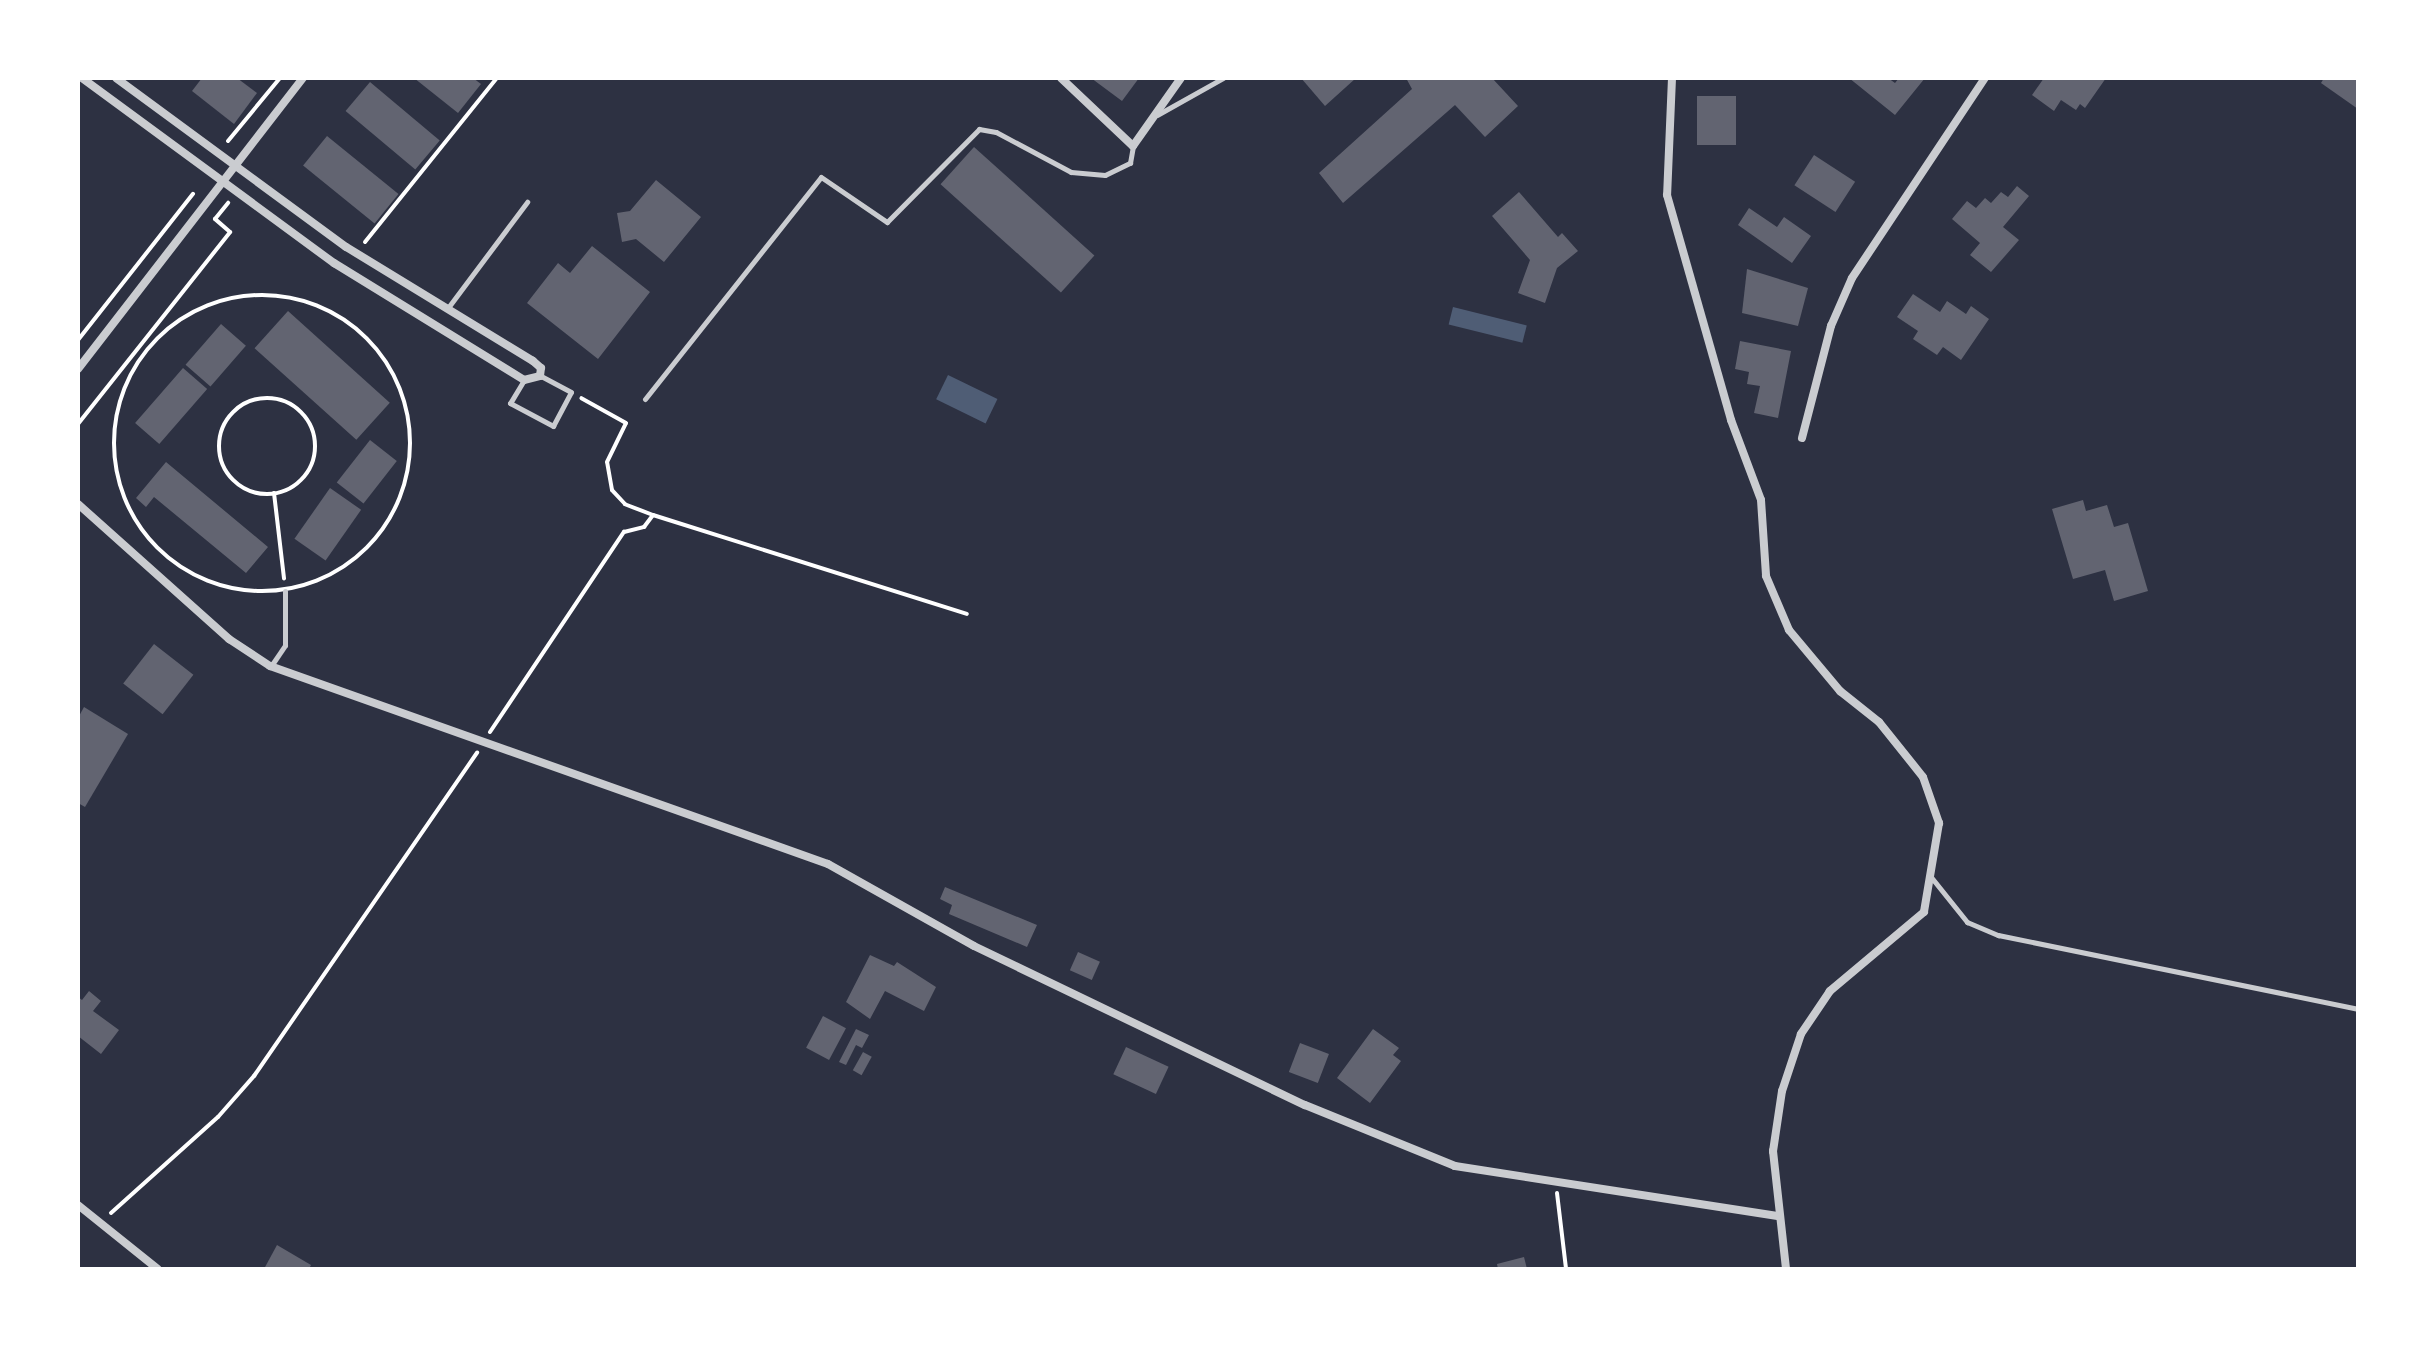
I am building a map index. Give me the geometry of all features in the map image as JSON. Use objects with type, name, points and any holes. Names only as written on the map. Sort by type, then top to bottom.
[{"type":"street","points":[[82,78],[334,263],[524,380],[540,376],[541,368],[533,361],[356,253],[116,78]]},
{"type":"street","points":[[78,369],[225,184],[233,165],[303,78]]},
{"type":"street","points":[[1061,78],[1133,146],[1181,78]]},
{"type":"street","points":[[1672,78],[1667,195],[1731,420],[1761,500],[1766,576],[1789,630],[1840,691],[1879,722],[1923,777],[1939,823],[1928,873],[1924,912],[1830,991],[1801,1034],[1782,1091],[1773,1151],[1786,1269]]},
{"type":"street","points":[[1802,438],[1831,326],[1852,278],[1985,78]]},
{"type":"street","points":[[78,504],[229,639],[270,666],[828,864],[974,946],[1305,1105],[1455,1166],[1779,1216]]},
{"type":"street","points":[[78,1205],[158,1269]]},
{"type":"lane","points":[[1155,116],[1223,78]]},
{"type":"lane","points":[[645,399],[821,177],[887,222],[979,129],[996,132],[1071,172],[1105,175],[1130,163],[1133,146]]},
{"type":"lane","points":[[446,310],[527,202]]},
{"type":"lane","points":[[524,380],[510,403],[553,426],[571,392],[540,376]]},
{"type":"lane","points":[[270,666],[285,645],[285,591]]},
{"type":"lane","points":[[1928,873],[1967,922],[1998,935],[2358,1009]]},
{"type":"path","points":[[228,141],[280,78]]},
{"type":"path","points":[[356,253],[497,78]]},
{"type":"path","points":[[512,78],[526,78]]},
{"type":"path","points":[[78,340],[195,191]]},
{"type":"path","points":[[78,424],[230,232],[215,219],[228,203],[238,203]]},
{"type":"path","points":[[271,294],[300,299],[339,317],[373,344],[390,368],[409,423],[406,481],[396,509],[361,555],[337,572],[285,591],[253,592],[197,577],[150,542],[121,491],[113,434],[128,377],[147,349],[187,314],[242,295],[271,294]]},
{"type":"path","points":[[141,344],[147,349]]},
{"type":"path","points":[[571,392],[626,423],[607,462],[612,490],[625,504],[967,614]]},
{"type":"path","points":[[266,397],[297,407],[308,419],[316,450],[302,479],[274,493],[244,488],[223,465],[219,449],[221,433],[237,408],[266,397]]},
{"type":"path","points":[[274,493],[285,591]]},
{"type":"path","points":[[100,1223],[218,1117],[254,1076],[624,532],[644,527],[653,515]]},
{"type":"path","points":[[1556,1183],[1566,1269]]},
{"type":"water","points":[[1453,307],[1527,325],[1522,343],[1449,324]]},
{"type":"water","points":[[948,375],[997,399],[986,423],[936,399]]},
{"type":"building","points":[[202,78],[237,78],[257,93],[234,124],[192,91]]},
{"type":"building","points":[[414,78],[473,78],[481,84],[458,113]]},
{"type":"building","points":[[1091,78],[1139,78],[1122,101]]},
{"type":"building","points":[[1301,78],[1356,78],[1325,106]]},
{"type":"building","points":[[1406,78],[1492,78],[1518,106],[1485,137],[1455,105],[1343,203],[1319,173],[1412,89]]},
{"type":"building","points":[[1849,78],[1888,78],[1895,83],[1899,78],[1925,78],[1895,115]]},
{"type":"building","points":[[2044,78],[2106,78],[2085,108],[2080,104],[2076,110],[2061,100],[2054,111],[2032,95]]},
{"type":"building","points":[[2324,78],[2358,78],[2358,109],[2321,83]]},
{"type":"building","points":[[370,82],[440,140],[415,170],[346,111]]},
{"type":"building","points":[[1697,96],[1736,96],[1736,145],[1697,145]]},
{"type":"building","points":[[327,136],[398,194],[375,223],[303,166]]},
{"type":"building","points":[[974,147],[1094,255],[1061,293],[941,184]]},
{"type":"building","points":[[1814,155],[1855,182],[1835,212],[1794,185]]},
{"type":"building","points":[[656,180],[701,217],[664,262],[636,239],[622,242],[617,213],[630,211]]},
{"type":"building","points":[[2017,186],[2029,196],[2003,227],[2019,240],[1991,272],[1970,255],[1980,243],[1952,219],[1967,201],[1976,208],[1985,198],[1991,203],[2001,192],[2008,197]]},
{"type":"building","points":[[1519,192],[1558,237],[1562,233],[1578,251],[1557,268],[1545,303],[1518,293],[1530,260],[1492,216]]},
{"type":"building","points":[[1749,208],[1777,227],[1784,217],[1811,236],[1792,263],[1738,225]]},
{"type":"building","points":[[592,246],[650,292],[598,359],[527,303],[558,263],[570,273]]},
{"type":"building","points":[[1747,269],[1808,288],[1798,326],[1742,313]]},
{"type":"building","points":[[1913,294],[1940,312],[1947,301],[1966,314],[1971,306],[1989,319],[1961,360],[1943,347],[1937,355],[1913,339],[1918,331],[1897,317]]},
{"type":"building","points":[[288,311],[390,403],[356,440],[255,348]]},
{"type":"building","points":[[221,324],[246,346],[210,386],[186,365]]},
{"type":"building","points":[[1740,341],[1791,351],[1778,418],[1754,413],[1760,386],[1747,384],[1749,372],[1735,369]]},
{"type":"building","points":[[183,368],[207,389],[159,444],[135,423]]},
{"type":"building","points":[[370,440],[397,461],[364,503],[337,483]]},
{"type":"building","points":[[166,462],[268,547],[246,573],[154,497],[146,507],[136,498]]},
{"type":"building","points":[[330,488],[361,510],[326,561],[294,539]]},
{"type":"building","points":[[2083,500],[2086,511],[2107,505],[2114,527],[2128,523],[2148,591],[2114,601],[2105,570],[2073,579],[2052,509]]},
{"type":"building","points":[[154,644],[193,675],[163,714],[123,683]]},
{"type":"building","points":[[84,707],[128,734],[85,807],[78,803],[78,718]]},
{"type":"building","points":[[945,887],[1037,925],[1027,947],[949,914],[952,905],[940,899]]},
{"type":"building","points":[[1078,952],[1100,962],[1092,980],[1070,970]]},
{"type":"building","points":[[870,955],[894,966],[897,962],[936,987],[924,1011],[885,991],[870,1019],[846,1002]]},
{"type":"building","points":[[89,991],[101,1001],[93,1011],[119,1030],[101,1054],[78,1036],[78,997],[82,1000]]},
{"type":"building","points":[[823,1016],[846,1028],[829,1060],[806,1048]]},
{"type":"building","points":[[856,1029],[869,1035],[862,1048],[856,1045],[846,1065],[839,1062]]},
{"type":"building","points":[[1373,1029],[1399,1048],[1393,1055],[1401,1061],[1370,1103],[1337,1078]]},
{"type":"building","points":[[1300,1043],[1329,1054],[1318,1083],[1289,1072]]},
{"type":"building","points":[[1126,1047],[1169,1067],[1156,1094],[1113,1074]]},
{"type":"building","points":[[863,1052],[872,1057],[862,1075],[853,1070]]},
{"type":"building","points":[[277,1245],[311,1265],[309,1269],[264,1269]]},
{"type":"building","points":[[1524,1257],[1527,1269],[1498,1269],[1497,1264]]}]
